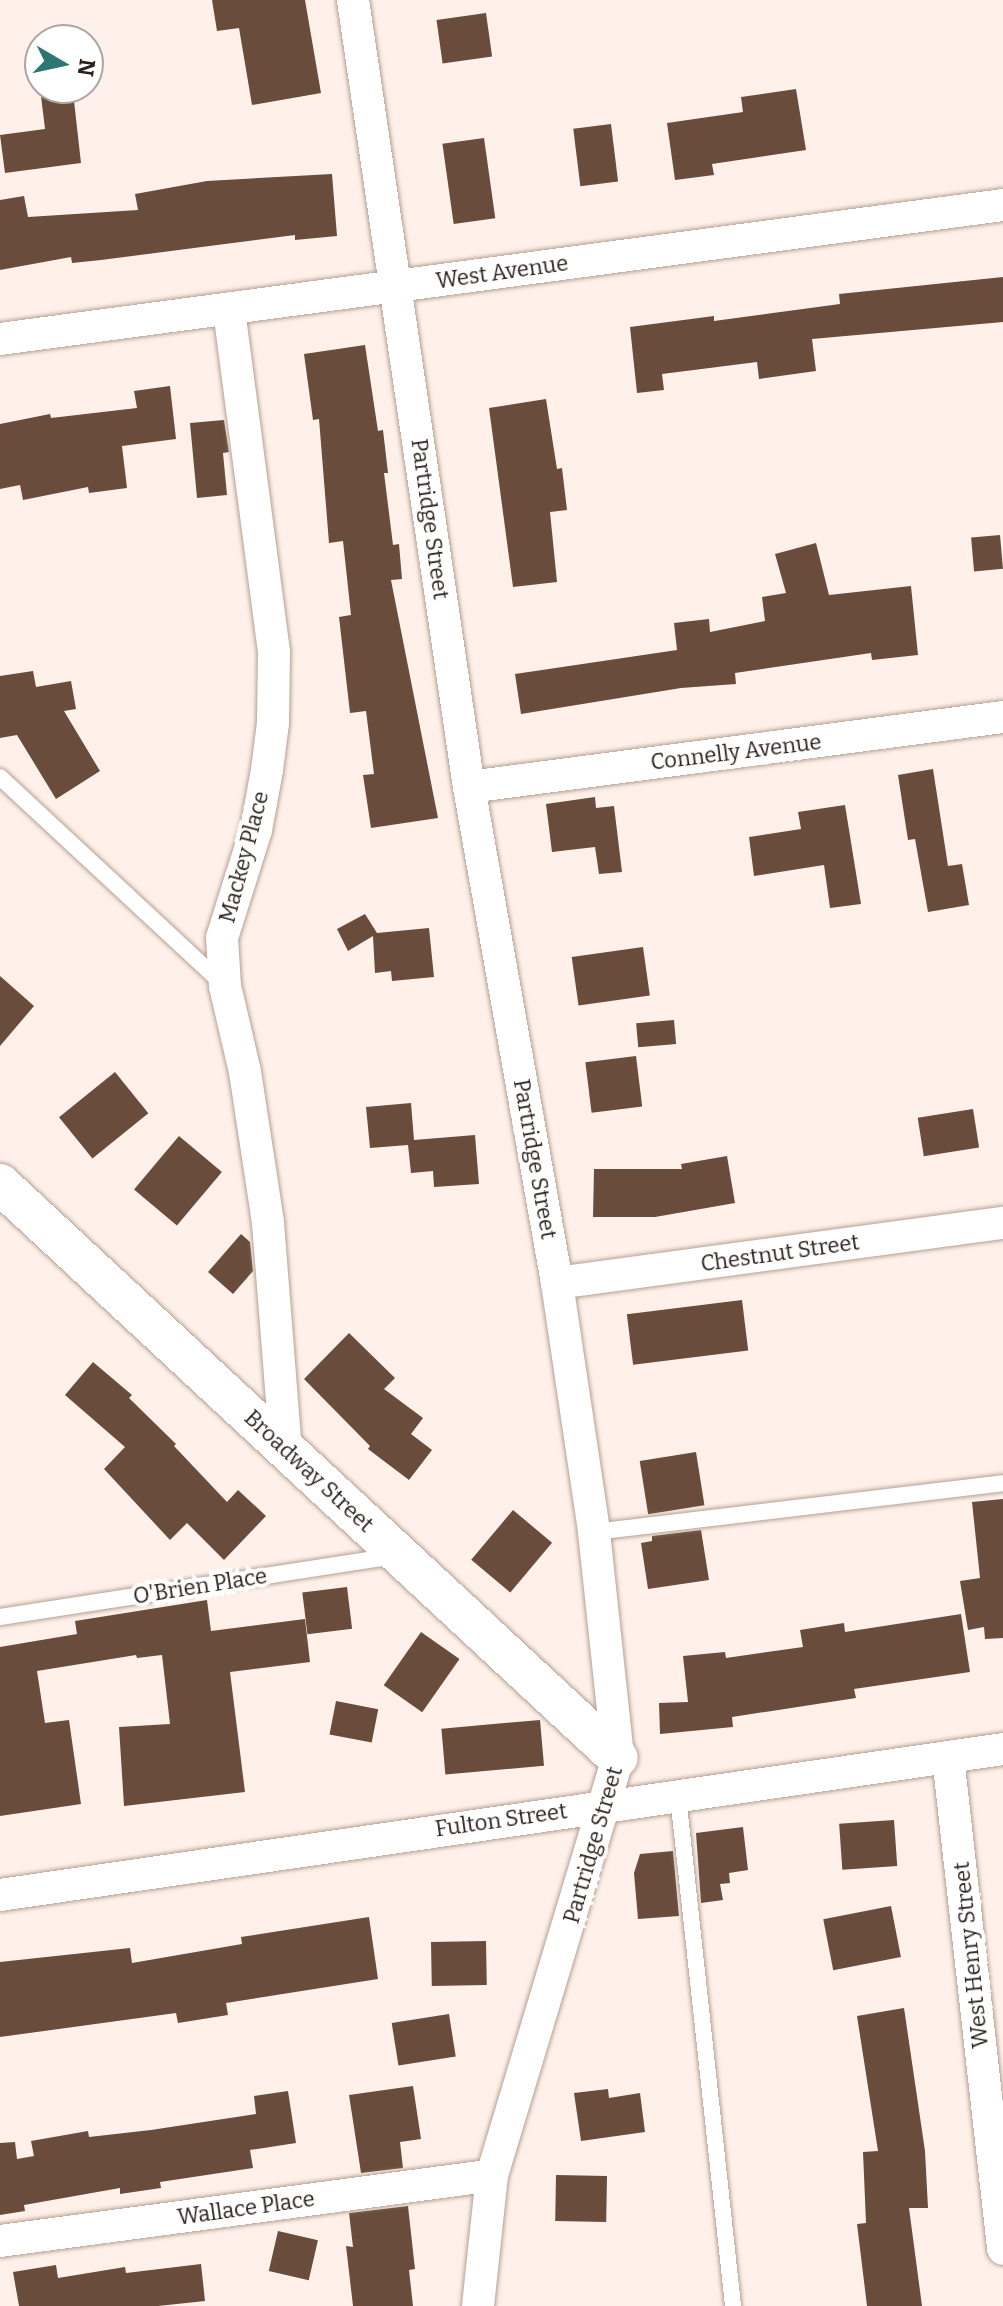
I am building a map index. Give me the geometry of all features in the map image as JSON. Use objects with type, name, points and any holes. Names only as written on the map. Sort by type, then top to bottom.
[{"type":"street","name":"Partridge Street","points":[[353,0],[469,787],[557,1283],[594,1532],[618,1758],[607,1805],[492,2175],[478,2306]]},
{"type":"street","name":"West Avenue","points":[[0,339],[1003,205]]},
{"type":"street","name":"Mackey Place","points":[[229,310],[274,652],[273,723],[267,770],[256,830],[222,938],[225,986],[245,1072],[268,1223],[286,1450]]},
{"type":"street","name":"Connelly Avenue","points":[[469,787],[1003,717]]},
{"type":"street","name":"Broadway Street","points":[[0,1184],[618,1758]]},
{"type":"street","name":"Chestnut Street","points":[[557,1283],[1003,1223]]},
{"type":"street","name":"Fulton Street","points":[[0,1895],[1003,1749]]},
{"type":"street","name":"West Henry Street","points":[[948,1757],[1003,2249]]},
{"type":"street","name":"Wallace Place","points":[[0,2241],[492,2175]]},
{"type":"lane","points":[[0,777],[225,986]]},
{"type":"lane","points":[[594,1532],[1003,1483]]},
{"type":"lane","name":"O'Brien Place","points":[[0,1617],[400,1555]]},
{"type":"lane","points":[[678,1796],[733,2306]]},
{"type":"building","points":[[212,0],[305,0],[321,93],[252,105],[239,28],[217,31]]},
{"type":"building","points":[[486,13],[492,57],[443,64],[436,20]]},
{"type":"building","points":[[796,89],[806,150],[712,164],[714,175],[675,180],[667,123],[743,112],[741,97]]},
{"type":"building","points":[[42,104],[74,104],[81,163],[5,173],[0,135],[45,129]]},
{"type":"building","points":[[611,124],[618,182],[580,186],[573,129]]},
{"type":"building","points":[[484,138],[495,218],[454,224],[442,144]]},
{"type":"building","points":[[332,174],[337,236],[295,240],[295,235],[72,263],[71,257],[0,270],[0,200],[24,196],[28,217],[138,210],[135,194],[207,181]]},
{"type":"building","points":[[1003,277],[1003,322],[812,339],[816,371],[759,379],[757,362],[662,374],[664,390],[637,393],[630,327],[714,316],[714,321],[840,304],[839,294]]},
{"type":"building","points":[[365,345],[378,431],[383,430],[388,473],[384,473],[393,545],[399,544],[402,579],[391,580],[438,818],[371,828],[363,775],[374,774],[366,711],[350,713],[339,617],[351,615],[343,541],[329,543],[319,419],[313,420],[304,354]]},
{"type":"building","points":[[170,386],[176,439],[122,446],[127,488],[89,493],[88,487],[23,500],[20,485],[0,489],[0,424],[50,414],[51,418],[137,408],[134,391]]},
{"type":"building","points":[[546,399],[557,469],[562,468],[567,510],[550,512],[557,582],[513,587],[489,408]]},
{"type":"building","points":[[224,420],[229,452],[223,453],[227,495],[197,498],[190,423]]},
{"type":"building","points":[[1000,535],[1003,569],[974,571],[971,538]]},
{"type":"building","points":[[816,543],[829,595],[911,586],[918,655],[872,660],[871,653],[735,673],[736,684],[681,688],[521,714],[515,674],[677,650],[674,623],[709,619],[710,632],[765,621],[762,597],[786,593],[775,554]]},
{"type":"building","points":[[33,671],[36,687],[71,681],[76,709],[64,711],[100,771],[56,799],[17,735],[0,738],[0,676]]},
{"type":"building","points":[[933,769],[948,866],[962,864],[969,905],[928,912],[915,839],[908,840],[898,775]]},
{"type":"building","points":[[595,797],[596,808],[614,806],[622,872],[599,874],[595,847],[552,852],[546,804]]},
{"type":"building","points":[[845,805],[861,904],[830,908],[824,865],[754,876],[749,837],[801,829],[798,812]]},
{"type":"building","points":[[365,914],[377,933],[429,928],[434,977],[392,981],[391,971],[375,973],[373,936],[348,951],[337,929]]},
{"type":"building","points":[[643,947],[650,996],[579,1006],[572,957]]},
{"type":"building","points":[[0,976],[34,1006],[0,1046]]},
{"type":"building","points":[[674,1020],[676,1044],[638,1047],[636,1023]]},
{"type":"building","points":[[636,1056],[642,1107],[592,1113],[585,1062]]},
{"type":"building","points":[[115,1072],[148,1113],[92,1158],[59,1117]]},
{"type":"building","points":[[411,1103],[414,1140],[475,1135],[479,1184],[434,1187],[433,1171],[411,1173],[408,1145],[370,1148],[366,1107]]},
{"type":"building","points":[[973,1109],[979,1148],[924,1156],[918,1118]]},
{"type":"building","points":[[179,1136],[222,1172],[177,1226],[134,1190]]},
{"type":"building","points":[[727,1156],[735,1203],[655,1217],[593,1217],[594,1169],[682,1169],[681,1164]]},
{"type":"building","points":[[241,1234],[250,1242],[253,1271],[233,1294],[208,1272]]},
{"type":"building","points":[[742,1300],[748,1351],[633,1365],[627,1314]]},
{"type":"building","points":[[349,1333],[395,1378],[384,1389],[423,1418],[411,1434],[432,1450],[409,1480],[368,1449],[370,1446],[304,1379]]},
{"type":"building","points":[[93,1362],[132,1395],[129,1398],[176,1444],[174,1446],[227,1502],[238,1490],[266,1516],[224,1560],[187,1523],[170,1540],[104,1469],[125,1447],[65,1395]]},
{"type":"building","points":[[696,1452],[704,1505],[648,1514],[640,1461]]},
{"type":"building","points":[[1003,1499],[1003,1638],[985,1639],[984,1627],[968,1630],[960,1581],[980,1578],[972,1502]]},
{"type":"building","points":[[513,1510],[552,1543],[510,1593],[471,1560]]},
{"type":"building","points":[[701,1530],[709,1580],[648,1589],[641,1543],[652,1541],[652,1536]]},
{"type":"building","points":[[347,1587],[352,1629],[307,1634],[302,1592]]},
{"type":"building","points":[[207,1600],[211,1631],[305,1619],[310,1662],[230,1672],[245,1792],[124,1806],[119,1727],[170,1724],[162,1655],[137,1658],[136,1655],[37,1671],[45,1723],[69,1720],[81,1804],[0,1816],[0,1647],[77,1634],[75,1621]]},
{"type":"building","points":[[961,1614],[970,1672],[854,1689],[856,1698],[732,1717],[733,1727],[660,1734],[659,1703],[688,1702],[683,1656],[725,1652],[726,1658],[803,1647],[800,1630],[844,1623],[845,1632]]},
{"type":"building","points":[[421,1632],[460,1659],[422,1712],[384,1685]]},
{"type":"building","points":[[336,1701],[378,1709],[372,1743],[330,1734]]},
{"type":"building","points":[[540,1720],[544,1766],[445,1774],[441,1729]]},
{"type":"building","points":[[894,1820],[897,1866],[842,1870],[839,1824]]},
{"type":"building","points":[[743,1827],[748,1870],[729,1873],[730,1883],[720,1884],[723,1900],[701,1903],[696,1833]]},
{"type":"building","points":[[673,1851],[679,1916],[638,1919],[634,1873],[640,1854]]},
{"type":"building","points":[[891,1906],[901,1957],[833,1970],[823,1919]]},
{"type":"building","points":[[369,1917],[378,1979],[226,2003],[228,2015],[178,2023],[176,2013],[0,2037],[0,1962],[130,1948],[132,1963],[242,1944],[241,1937]]},
{"type":"building","points":[[486,1941],[487,1985],[432,1986],[431,1942]]},
{"type":"building","points":[[904,2008],[925,2151],[928,2208],[909,2208],[922,2306],[867,2306],[857,2224],[866,2223],[863,2152],[878,2151],[857,2016]]},
{"type":"building","points":[[449,2014],[456,2056],[398,2066],[392,2023]]},
{"type":"building","points":[[413,2086],[421,2139],[400,2142],[403,2168],[361,2173],[349,2095]]},
{"type":"building","points":[[608,2089],[609,2098],[640,2093],[645,2132],[581,2141],[574,2093]]},
{"type":"building","points":[[288,2091],[296,2143],[250,2150],[253,2168],[160,2182],[161,2188],[120,2194],[120,2188],[24,2205],[25,2211],[0,2215],[0,2143],[15,2142],[17,2159],[34,2156],[31,2141],[88,2131],[89,2137],[151,2130],[256,2114],[254,2096]]},
{"type":"building","points":[[556,2175],[607,2176],[606,2222],[555,2221]]},
{"type":"building","points":[[408,2206],[415,2269],[409,2270],[413,2306],[353,2306],[346,2246],[353,2247],[349,2213]]},
{"type":"building","points":[[278,2231],[318,2240],[309,2280],[269,2271]]},
{"type":"building","points":[[201,2264],[205,2301],[158,2306],[19,2306],[13,2272],[56,2265],[58,2278],[125,2267],[126,2273]]}]
